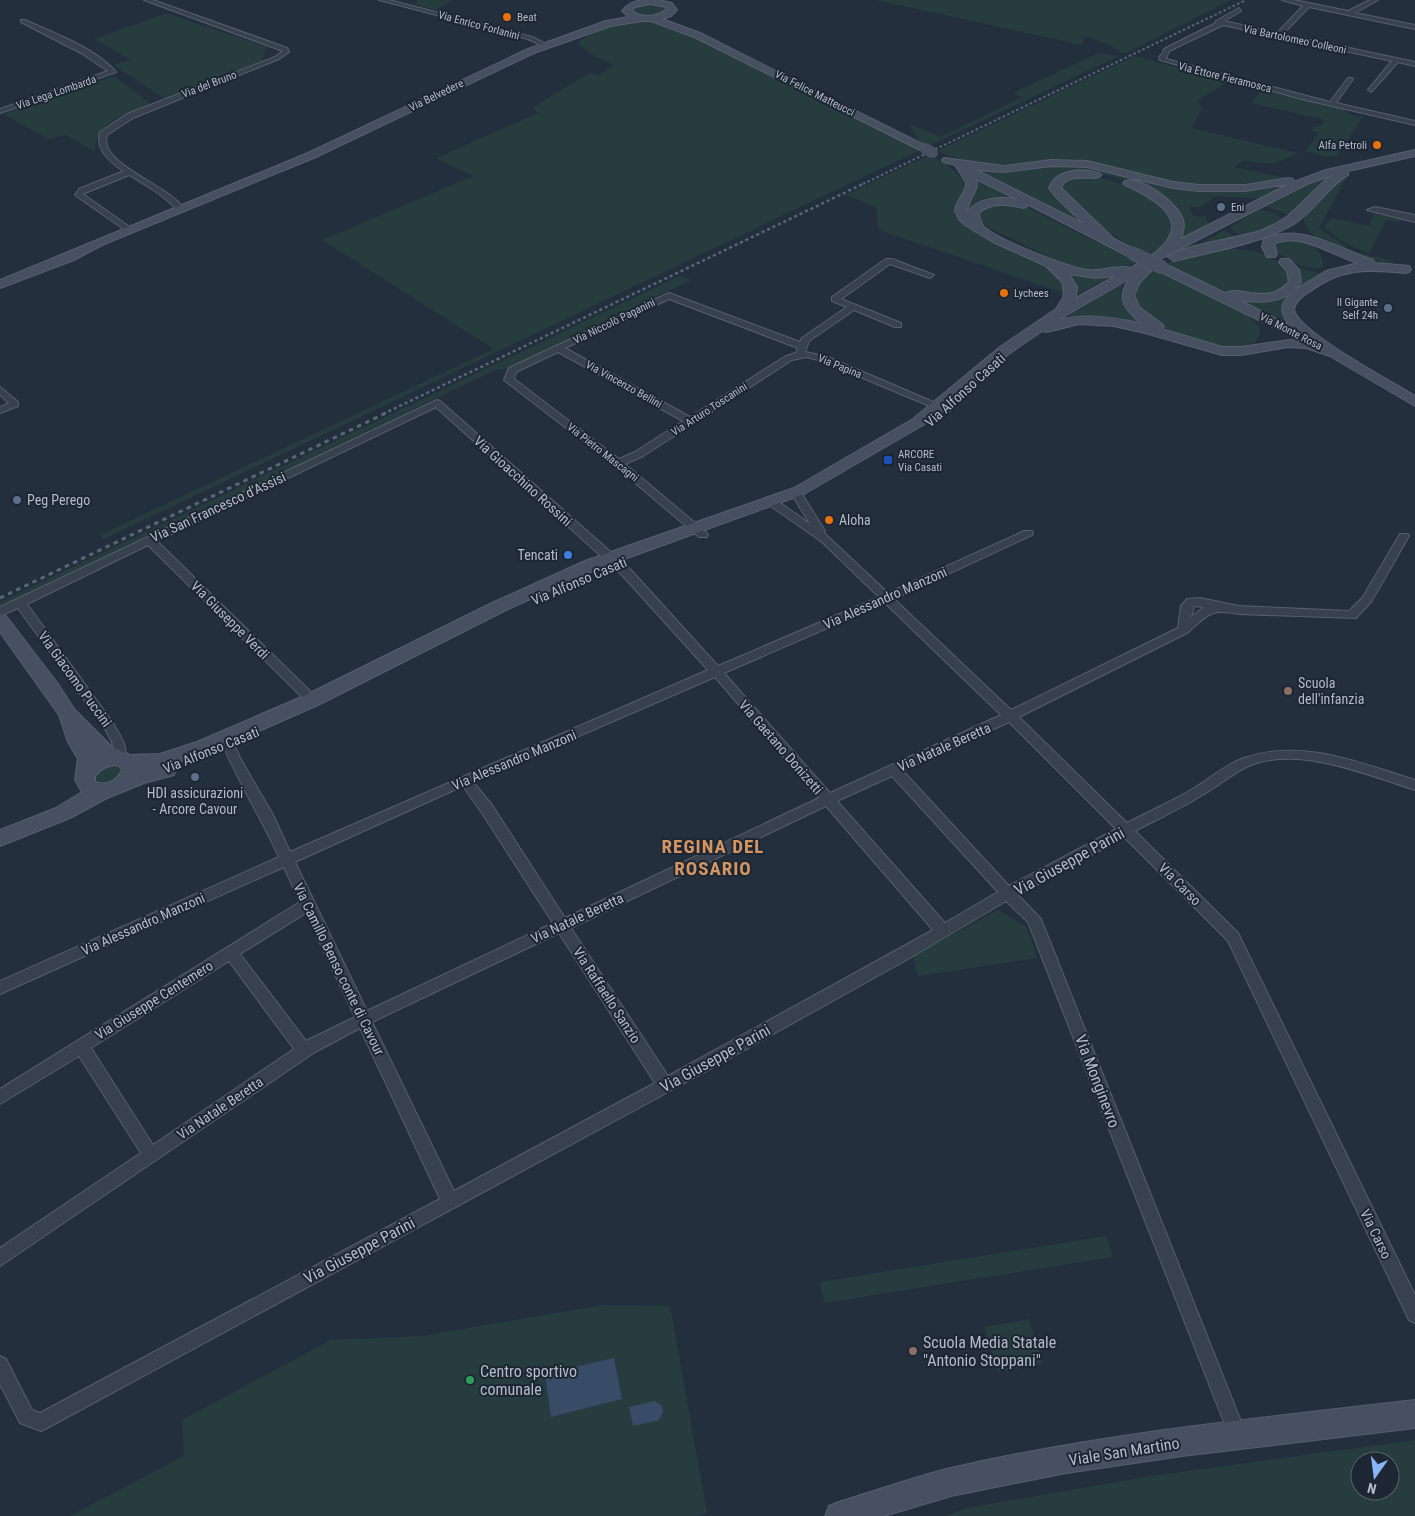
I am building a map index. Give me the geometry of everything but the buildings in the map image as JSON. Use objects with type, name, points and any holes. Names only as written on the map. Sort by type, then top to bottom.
[{"type":"main road","name":"Via Felice Matteucci","points":[[697,34],[634,16],[626,6],[648,1],[669,5],[684,26],[697,34],[948,160]]},
{"type":"main road","name":"Via Belvedere","points":[[610,23],[626,6]]},
{"type":"main road","points":[[646,18],[664,16],[672,10]]},
{"type":"main road","name":"Via Belvedere","points":[[59,261],[128,230],[181,210],[342,141],[545,45],[610,23],[646,18]]},
{"type":"main road","points":[[948,160],[979,167],[1004,169],[1051,163],[1087,164],[1173,185],[1221,189],[1276,185],[1415,153]]},
{"type":"main road","points":[[948,160],[1110,242],[1156,262],[1195,285],[1227,295],[1258,298],[1276,296],[1285,292],[1295,282],[1293,270],[1285,262]]},
{"type":"main road","points":[[1046,263],[1070,271],[1096,274],[1118,272],[1243,239],[1269,231],[1289,222],[1341,174],[1379,161]]},
{"type":"main road","points":[[960,166],[972,182],[972,189],[962,205],[961,213],[965,219],[978,228],[1046,263],[1064,275],[1071,288],[1071,298],[1061,312]]},
{"type":"main road","points":[[1076,304],[1291,187],[1330,172]]},
{"type":"main road","name":"Via Belvedere","points":[[0,284],[192,211],[266,174]]},
{"type":"main road","points":[[1110,242],[1059,194],[1055,188],[1059,180],[1074,175],[1098,175],[1128,183],[1158,197],[1174,213],[1179,227],[1175,240],[1156,262],[1132,282],[1128,291],[1128,300],[1132,309],[1140,317],[1181,339]]},
{"type":"main road","points":[[149,227],[177,214],[181,210],[190,209],[223,197]]},
{"type":"main road","points":[[978,228],[973,217],[974,212],[983,204],[991,202],[1003,201],[1026,204],[1055,215]]},
{"type":"main road","points":[[1312,201],[1301,217],[1301,224],[1328,257],[1329,273]]},
{"type":"main road","points":[[1254,207],[1274,211],[1315,242]]},
{"type":"main road","points":[[1223,224],[1229,231],[1285,262],[1308,269],[1329,273],[1368,266],[1410,270]]},
{"type":"main road","name":"Via Belvedere","points":[[112,241],[128,230]]},
{"type":"main road","points":[[1271,254],[1268,242],[1280,236],[1304,238],[1362,261],[1410,270]]},
{"type":"main road","points":[[1189,253],[1234,247],[1255,249],[1271,254]]},
{"type":"main road","points":[[1329,273],[1299,292],[1291,301],[1288,307],[1288,314],[1300,329],[1331,352],[1411,399]]},
{"type":"main road","name":"Via Monte Rosa","points":[[1195,285],[1331,352]]},
{"type":"main road","name":"Via Alfonso Casati","points":[[0,838],[63,813],[88,798],[151,773],[176,767],[498,607],[613,562],[832,484],[906,439],[993,369],[1014,344],[1076,304]]},
{"type":"main road","points":[[1246,351],[1259,345],[1265,340],[1267,334],[1264,326],[1251,311]]},
{"type":"main road","points":[[1014,344],[1058,323],[1090,320],[1124,324],[1181,339],[1210,349],[1233,352],[1299,343],[1331,352]]},
{"type":"main road","name":"Via Alfonso Casati","points":[[123,760],[145,763],[168,760],[227,741],[350,690],[613,562]]},
{"type":"main road","points":[[0,618],[52,688],[68,714],[105,752],[123,760],[130,766],[130,773],[113,788],[91,789],[87,786],[85,777],[86,755],[77,742],[68,714]]},
{"type":"main road","points":[[0,827],[57,807],[76,793],[92,766],[100,761],[110,758],[123,760]]},
{"type":"main road","name":"Viale San Martino","points":[[839,1516],[950,1482],[1079,1457],[1237,1434],[1415,1414]]},
{"type":"street","name":"Via del Bruno","points":[[147,0],[285,49],[286,52],[277,58],[130,116],[105,132],[101,144],[104,152],[129,172],[164,192],[181,210]]},
{"type":"street","name":"Via Enrico Forlanini","points":[[382,0],[530,38],[545,45]]},
{"type":"street","points":[[402,5],[411,0]]},
{"type":"street","points":[[1285,0],[1415,27]]},
{"type":"street","points":[[1350,13],[1375,0]]},
{"type":"street","points":[[1278,35],[1302,2]]},
{"type":"street","name":"Via Bartolomeo Colleoni","points":[[1238,10],[1219,21],[1224,24],[1415,64]]},
{"type":"street","name":"Via Lega Lombarda","points":[[0,111],[113,72],[67,44],[22,21]]},
{"type":"street","name":"Via Ettore Fieramosca","points":[[1224,24],[1215,25],[1166,50],[1166,54],[1162,57],[1163,60],[1332,104],[1415,123]]},
{"type":"street","points":[[1371,90],[1396,60]]},
{"type":"street","points":[[1332,104],[1350,78]]},
{"type":"street","points":[[128,230],[78,196],[82,191],[129,172]]},
{"type":"street","points":[[898,325],[834,299],[888,260],[930,275]]},
{"type":"street","name":"Via Niccolò Paganini","points":[[512,370],[669,296],[801,350]]},
{"type":"street","name":"Via Papina","points":[[853,307],[805,340],[801,350],[943,408]]},
{"type":"street","name":"Via Vincenzo Bellini","points":[[558,348],[690,421]]},
{"type":"street","name":"Via Arturo Toscanini","points":[[618,463],[638,454],[801,350]]},
{"type":"street","name":"Via Pietro Mascagni","points":[[512,370],[509,380],[618,463],[699,532]]},
{"type":"street","points":[[0,390],[15,404],[0,410]]},
{"type":"street","name":"Via San Francesco d'Assisi","points":[[0,618],[20,603],[437,403]]},
{"type":"street","name":"Via Gioacchino Rossini","points":[[437,403],[613,562]]},
{"type":"street","name":"Via Carso","points":[[797,496],[826,540]]},
{"type":"street","name":"Via Carso","points":[[776,504],[826,540],[1010,716],[1233,937],[1415,1314]]},
{"type":"street","name":"Via Alessandro Manzoni","points":[[0,988],[286,859],[886,598],[1028,533]]},
{"type":"street","name":"Via Natale Beretta","points":[[1183,630],[1187,606],[1191,602],[1239,610],[1352,615],[1367,600],[1404,536]]},
{"type":"street","name":"Via Giuseppe Verdi","points":[[149,540],[312,700]]},
{"type":"street","name":"Via Gaetano Donizetti","points":[[613,562],[717,672],[943,931]]},
{"type":"street","name":"Via Giacomo Puccini","points":[[20,603],[109,726],[118,742],[123,760]]},
{"type":"street","name":"Via Natale Beretta","points":[[0,1258],[304,1050],[364,1019],[562,925],[1010,716],[1183,630],[1206,610],[1222,607]]},
{"type":"street","name":"Via Camillo Benso conte di Cavour","points":[[227,741],[268,819],[450,1201]]},
{"type":"street","name":"Via Giuseppe Parini","points":[[0,1365],[26,1417],[41,1422],[906,953],[1008,894],[1200,791],[1240,765],[1268,756],[1296,755],[1325,758],[1415,785]]},
{"type":"street","name":"Via Monginevro","points":[[894,769],[1008,894],[1034,919],[1237,1434]]},
{"type":"street","name":"Via Raffaello Sanzio","points":[[465,780],[486,809],[665,1085]]},
{"type":"street","name":"Via Giuseppe Centemero","points":[[0,1097],[308,904]]},
{"type":"street","points":[[230,952],[304,1050]]},
{"type":"street","points":[[81,1046],[151,1155]]},
{"type":"green space","points":[[418,0],[453,0],[435,10],[415,4]]},
{"type":"green space","points":[[876,0],[1231,0],[1124,54],[1109,45],[1085,36],[1082,45]]},
{"type":"green space","points":[[648,3],[663,5],[667,9],[654,16],[631,12],[631,8]]},
{"type":"green space","points":[[167,13],[267,47],[262,61],[165,99],[113,65],[131,60],[94,39]]},
{"type":"green space","points":[[635,20],[660,24],[683,31],[920,150],[104,539],[100,535],[494,349],[322,240],[473,176],[436,158],[538,113],[532,108],[589,73],[599,75],[614,65],[594,56],[577,43],[591,33]]},
{"type":"green space","points":[[1098,53],[1119,56],[929,146],[919,141],[909,124],[941,137],[1022,97],[1013,93]]},
{"type":"green space","points":[[1135,56],[1231,80],[1198,100],[1202,110],[1191,128],[1298,153],[1274,164],[1243,161],[1234,167],[1287,178],[1240,184],[1193,184],[1162,180],[1073,159],[987,164],[961,160],[937,151]]},
{"type":"green space","points":[[114,76],[151,104],[122,115],[106,126],[96,141],[95,152],[66,135],[48,139],[3,114]]},
{"type":"green space","points":[[1263,88],[1308,101],[1344,108],[1346,113],[1360,117],[1364,115],[1337,156],[1324,156],[1305,151],[1319,132],[1311,131],[1315,126],[1320,127],[1325,120],[1251,103]]},
{"type":"green space","points":[[929,155],[945,163],[968,183],[965,224],[974,231],[1053,270],[1060,275],[1069,295],[879,230],[876,207],[846,195]]},
{"type":"green space","points":[[1084,165],[1177,188],[1233,191],[1283,187],[1260,199],[1216,196],[1202,207],[1190,207],[1193,216],[1205,217],[1211,226],[1181,239],[1184,225],[1138,187],[1112,176],[1097,174],[1080,175],[1065,177],[1051,182],[1050,188],[1054,195],[1086,226],[970,168],[1008,171],[1042,166]]},
{"type":"green space","points":[[1097,177],[1138,189],[1164,207],[1175,228],[1165,245],[1148,255],[1134,248],[1100,225],[1059,187],[1062,182],[1070,178]]},
{"type":"green space","points":[[1328,177],[1290,215],[1264,206],[1306,183]]},
{"type":"green space","points":[[975,178],[1020,201],[1002,200],[966,212]]},
{"type":"green space","points":[[1343,178],[1346,178],[1319,228],[1352,251],[1393,261],[1390,264],[1338,250],[1314,236],[1307,227],[1304,217]]},
{"type":"green space","points":[[1014,204],[1027,207],[1140,261],[1104,270],[1087,270],[1068,266],[979,223],[977,212],[991,205]]},
{"type":"green space","points":[[1258,210],[1276,214],[1282,222],[1264,231],[1251,234],[1238,233],[1232,230],[1231,227]]},
{"type":"green space","points":[[1374,214],[1400,218],[1400,222],[1386,220],[1369,253],[1348,245],[1325,228],[1327,222],[1332,218],[1369,226]]},
{"type":"green space","points":[[1224,230],[1237,238],[1168,254],[1186,245],[1202,243]]},
{"type":"green space","points":[[1295,239],[1310,245],[1318,251],[1323,261],[1323,267],[1310,268],[1295,263],[1281,255],[1272,245],[1275,242]]},
{"type":"green space","points":[[1222,249],[1240,249],[1258,253],[1274,260],[1288,272],[1289,283],[1276,291],[1261,295],[1244,294],[1209,286],[1165,264]]},
{"type":"green space","points":[[1295,267],[1320,273],[1289,298],[1288,322],[1238,299],[1291,292],[1297,287],[1300,277]]},
{"type":"green space","points":[[1154,269],[1245,313],[1258,325],[1260,333],[1256,342],[1233,347],[1208,345],[1180,335],[1151,319],[1140,310],[1133,299],[1132,289],[1138,280]]},
{"type":"green space","points":[[1066,273],[1111,277],[1079,294],[1074,281]]},
{"type":"green space","points":[[679,276],[691,280],[507,368],[495,370],[0,608],[0,602],[6,599]]},
{"type":"green space","points":[[1122,284],[1121,291],[1124,303],[1145,325],[1102,317],[1071,318],[1069,316]]},
{"type":"green space","points":[[115,764],[121,771],[117,778],[108,783],[96,781],[96,772],[102,767]]},
{"type":"green space","points":[[998,910],[1026,926],[1038,958],[918,976],[913,956]]},
{"type":"green space","points":[[1106,1236],[1113,1257],[824,1303],[820,1282]]},
{"type":"green space","name":"Centro sportivo comunale","points":[[603,1305],[670,1306],[707,1512],[699,1516],[70,1516],[184,1456],[182,1420],[331,1340],[423,1336]]},
{"type":"green space","points":[[1029,1319],[1043,1364],[998,1372],[984,1327]]},
{"type":"green space","points":[[1415,1440],[1415,1516],[945,1516],[967,1508],[1151,1476]]},
{"type":"water","points":[[614,1358],[622,1399],[551,1417],[545,1374]]},
{"type":"water","points":[[655,1401],[661,1405],[663,1412],[659,1420],[633,1426],[629,1407]]},
{"type":"railway","points":[[863,184],[1246,0]]},
{"type":"railway","points":[[383,414],[865,183]]},
{"type":"railway","points":[[0,598],[386,413]]},
{"type":"place","name":"Beat","points":[[507,17]]},
{"type":"place","name":"Alfa Petroli","points":[[1377,145]]},
{"type":"place","name":"Eni","points":[[1221,207]]},
{"type":"place","name":"Lychees","points":[[1004,293]]},
{"type":"place","name":"Il Gigante Self 24h","points":[[1388,308]]},
{"type":"place","name":"ARCORE Via Casati","points":[[888,460]]},
{"type":"place","name":"Peg Perego","points":[[17,500]]},
{"type":"place","name":"Aloha","points":[[829,520]]},
{"type":"place","name":"Tencati","points":[[568,555]]},
{"type":"place","name":"Scuola dell'infanzia","points":[[1288,691]]},
{"type":"place","name":"HDI assicurazioni - Arcore Cavour","points":[[195,777]]},
{"type":"place","name":"Scuola Media Statale \"Antonio Stoppani\"","points":[[913,1351]]},
{"type":"place","name":"Centro sportivo comunale","points":[[470,1380]]},
{"type":"district","name":"REGINA DEL ROSARIO","points":[[713,857]]}]
